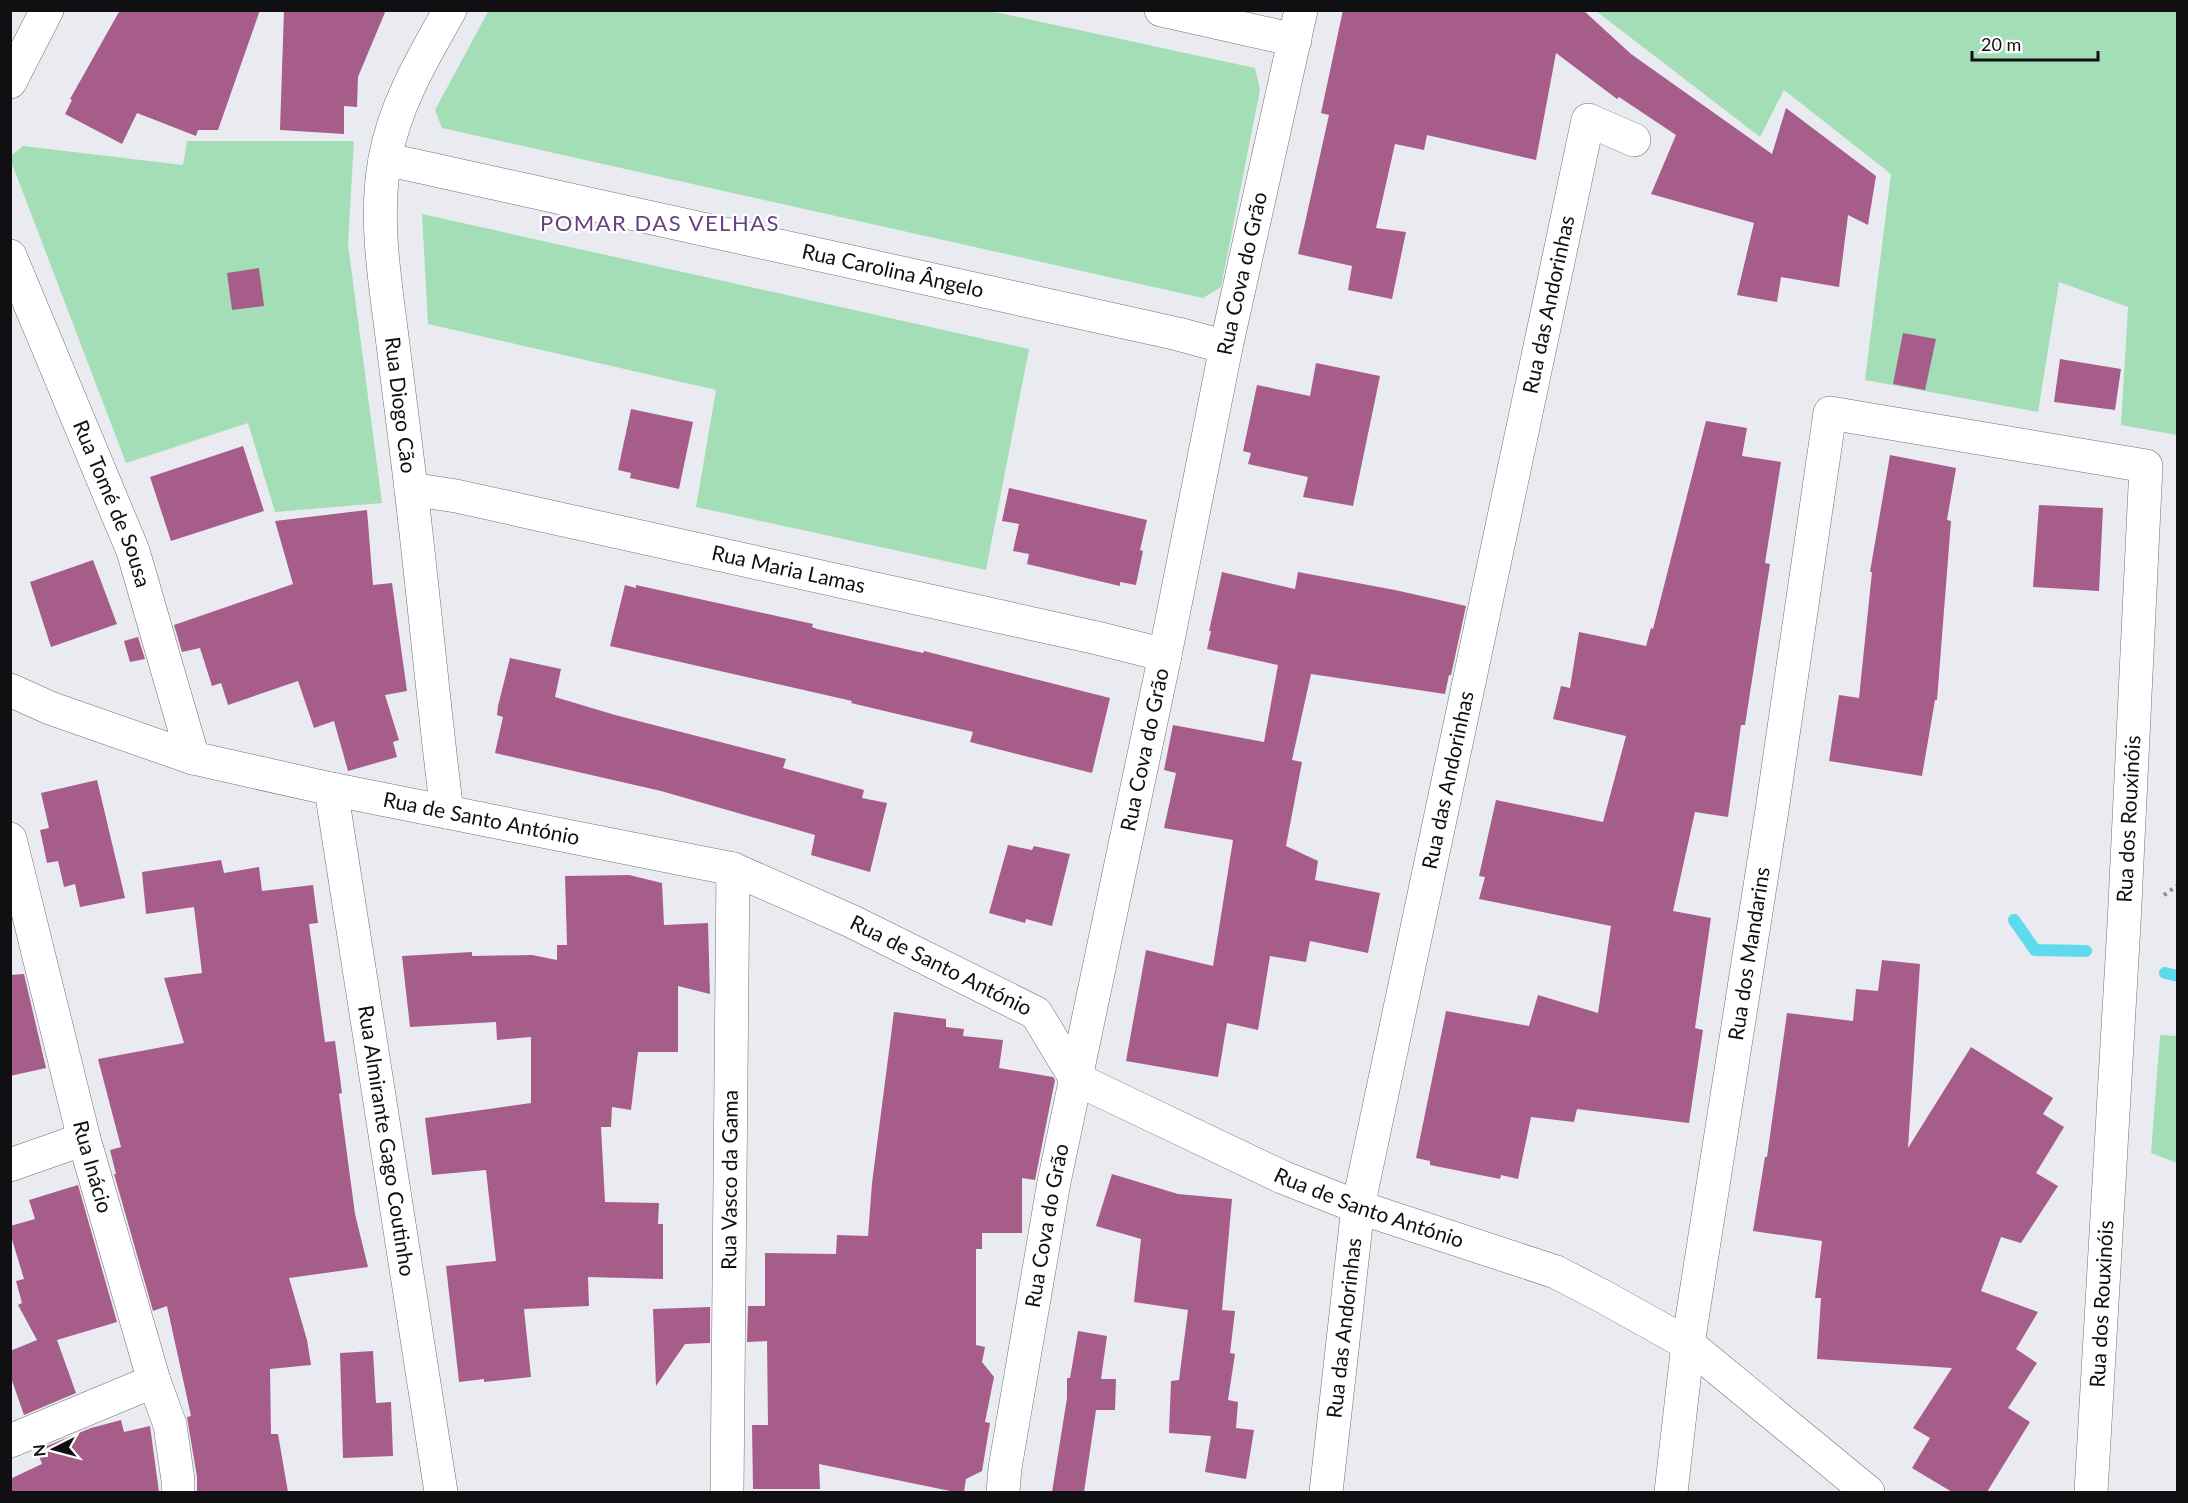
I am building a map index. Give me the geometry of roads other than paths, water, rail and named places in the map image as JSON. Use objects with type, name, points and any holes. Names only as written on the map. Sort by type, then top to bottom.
[{"type":"street","points":[[10,82],[47,10]]},
{"type":"street","name":"Rua Diogo Cão","points":[[447,812],[433,706],[411,489],[383,268],[380,204],[385,159],[395,118],[411,80],[450,10]]},
{"type":"street","points":[[1161,10],[1298,25]]},
{"type":"street","name":"Rua Cova do Grão","points":[[1003,1492],[1005,1468],[1054,1182],[1165,655],[1226,347],[1298,25]]},
{"type":"street","name":"Rua das Andorinhas","points":[[1326,1492],[1358,1207],[1588,120],[1634,140]]},
{"type":"street","name":"Rua Carolina Ângelo","points":[[385,159],[1226,347]]},
{"type":"street","name":"Rua Tomé de Sousa","points":[[10,256],[134,551],[192,759]]},
{"type":"street","name":"Rua dos Mandarins","points":[[1671,1492],[1688,1344],[1772,810],[1830,413]]},
{"type":"street","name":"Rua dos Rouxinóis","points":[[1830,413],[2146,466],[2124,924],[2091,1492]]},
{"type":"street","name":"Rua Maria Lamas","points":[[411,489],[456,496],[1165,655]]},
{"type":"street","name":"Rua de Santo António","points":[[10,690],[50,708],[192,759],[733,869],[851,921],[1036,1013],[1076,1078],[1282,1177],[1358,1207],[1556,1272],[1604,1297],[1688,1344],[1868,1492]]},
{"type":"street","name":"Rua Almirante Gago Coutinho","points":[[331,789],[441,1492]]},
{"type":"street","name":"Rua Inácio","points":[[10,839],[84,1139],[154,1381],[170,1425],[178,1492]]},
{"type":"street","name":"Rua Vasco da Gama","points":[[727,1492],[733,869]]},
{"type":"street","points":[[10,1165],[84,1139]]},
{"type":"street","points":[[10,1441],[154,1381]]},
{"type":"waterway","points":[[2014,920],[2035,950],[2086,951]]},
{"type":"waterway","points":[[2165,973],[2178,976]]},
{"type":"district","name":"POMAR DAS VELHAS","points":[[660,223]]}]
